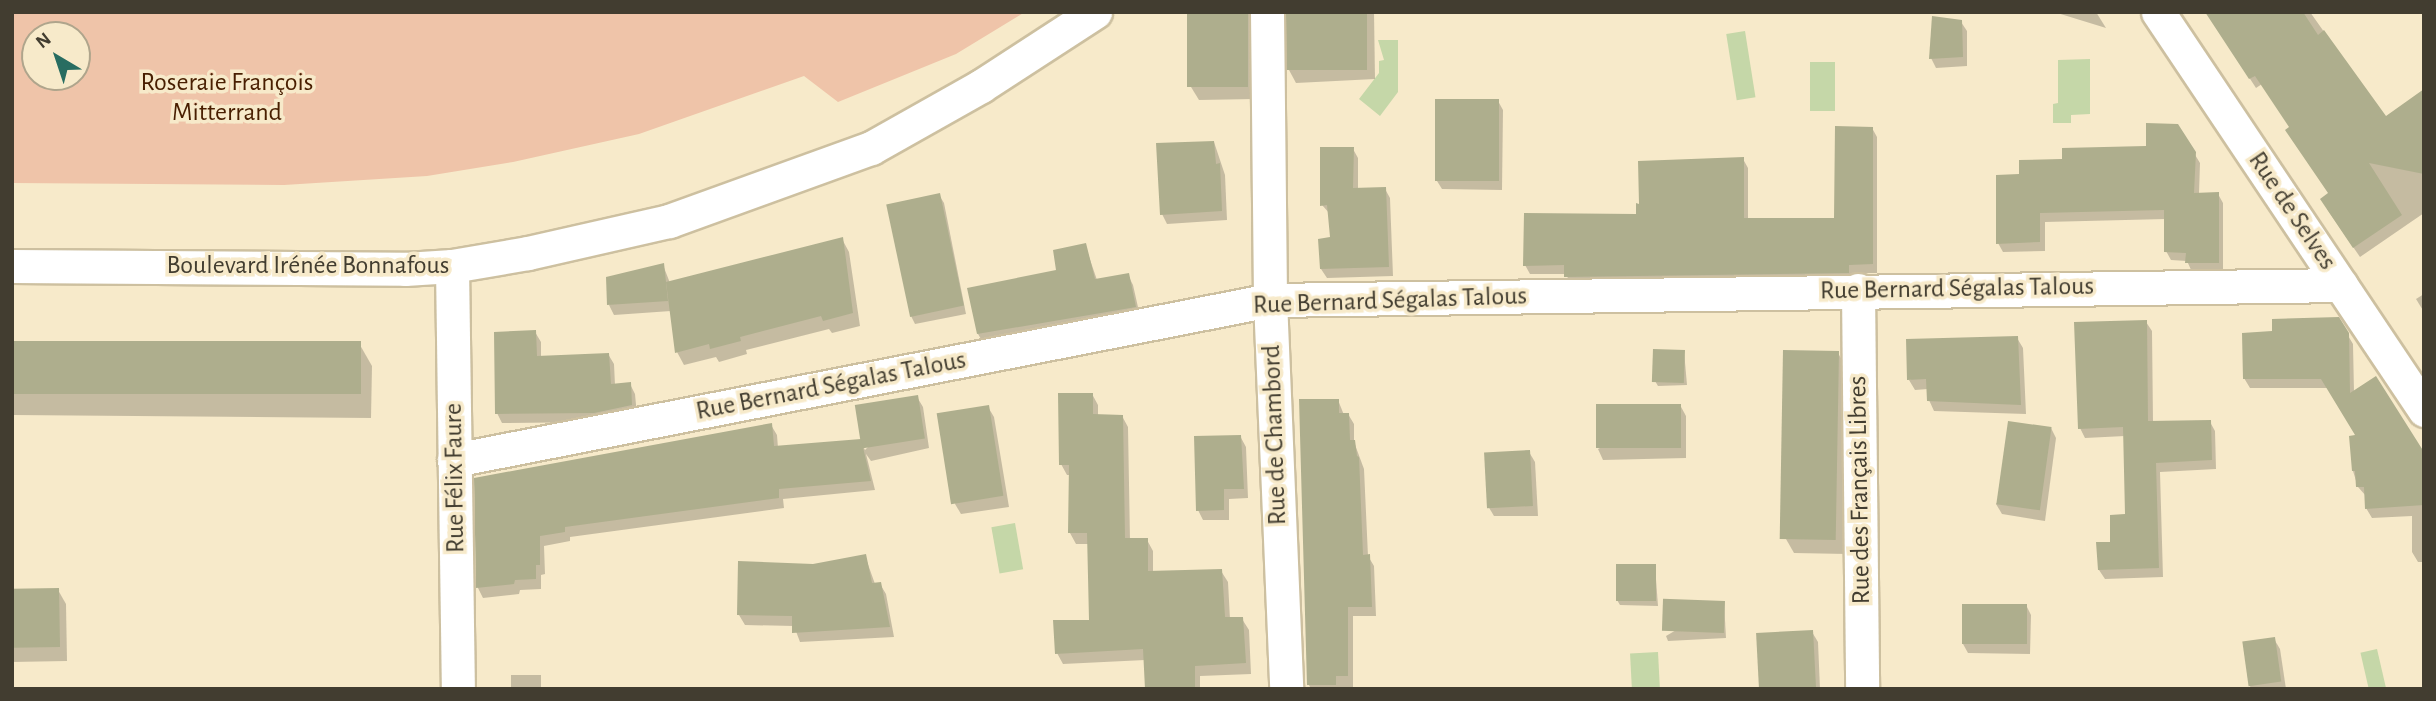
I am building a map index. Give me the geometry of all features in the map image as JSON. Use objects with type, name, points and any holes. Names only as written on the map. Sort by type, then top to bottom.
[{"type":"street","name":"Boulevard Irénée Bonnafous","points":[[12,266],[405,269],[452,266],[528,253],[669,221],[871,148],[981,86],[1095,12]]},
{"type":"street","name":"Rue de Chambord","points":[[1267,12],[1270,300],[1286,689]]},
{"type":"street","name":"Rue de Selves","points":[[2158,12],[2424,410]]},
{"type":"street","name":"Rue Félix Faure","points":[[452,266],[458,689]]},
{"type":"street","name":"Rue Bernard Ségalas Talous","points":[[454,460],[1270,300],[2341,285]]},
{"type":"street","name":"Rue des Français Libres","points":[[1858,290],[1863,689]]},
{"type":"green space","name":"Roseraie François Mitterrand","points":[[12,12],[1025,12],[956,54],[838,102],[804,76],[639,134],[513,162],[427,176],[284,185],[12,183]]},
{"type":"shaded area","points":[[1745,31],[1755,97],[1737,100],[1726,34]]},
{"type":"shaded area","points":[[1378,40],[1398,40],[1398,92],[1380,116],[1359,99],[1379,73],[1379,61],[1384,60]]},
{"type":"shaded area","points":[[2090,59],[2090,114],[2071,115],[2071,123],[2053,123],[2053,104],[2058,103],[2058,60]]},
{"type":"shaded area","points":[[1810,62],[1835,62],[1835,111],[1810,111]]},
{"type":"shaded area","points":[[1015,523],[1023,569],[1000,573],[991,527]]},
{"type":"shaded area","points":[[2377,649],[2386,689],[2369,689],[2360,653]]},
{"type":"shaded area","points":[[1658,652],[1660,689],[1632,689],[1630,653]]},
{"type":"building","points":[[1187,12],[1248,12],[1248,87],[1187,87]]},
{"type":"building","points":[[1286,12],[1367,12],[1367,70],[1286,70]]},
{"type":"building","points":[[2205,12],[2303,12],[2318,35],[2324,30],[2386,116],[2424,89],[2424,174],[2369,163],[2402,215],[2353,248],[2320,199],[2328,193],[2285,130],[2289,127],[2255,76],[2249,79]]},
{"type":"building","points":[[1932,16],[1962,20],[1963,57],[1929,59]]},
{"type":"building","points":[[1435,99],[1499,99],[1499,181],[1435,181]]},
{"type":"building","points":[[2146,123],[2178,124],[2196,152],[2194,193],[2219,192],[2219,263],[2185,263],[2186,253],[2164,252],[2164,210],[2040,213],[2040,242],[1996,244],[1996,175],[2019,174],[2019,160],[2062,159],[2062,148],[2146,146]]},
{"type":"building","points":[[1835,126],[1873,127],[1873,264],[1849,265],[1849,273],[1564,277],[1564,265],[1523,266],[1524,213],[1636,214],[1636,203],[1639,204],[1638,161],[1744,157],[1744,218],[1834,218]]},
{"type":"building","points":[[1214,141],[1216,164],[1220,163],[1222,211],[1160,215],[1156,143]]},
{"type":"building","points":[[1320,147],[1354,147],[1353,188],[1386,187],[1389,267],[1320,269],[1318,239],[1330,237],[1327,205],[1320,206]]},
{"type":"building","points":[[940,193],[964,305],[910,317],[886,204]]},
{"type":"building","points":[[843,237],[853,313],[823,321],[821,316],[740,337],[741,341],[710,349],[709,344],[675,353],[666,282]]},
{"type":"building","points":[[1086,243],[1095,279],[1129,273],[1136,307],[977,334],[967,288],[1056,270],[1053,250]]},
{"type":"building","points":[[664,263],[668,301],[607,305],[606,277]]},
{"type":"building","points":[[2339,317],[2349,333],[2350,393],[2376,376],[2424,452],[2424,505],[2365,509],[2364,487],[2356,487],[2355,471],[2352,471],[2349,436],[2355,435],[2321,379],[2243,379],[2242,333],[2272,331],[2272,319]]},
{"type":"building","points":[[2147,320],[2148,421],[2211,420],[2212,460],[2156,463],[2159,568],[2098,570],[2096,542],[2110,542],[2110,515],[2125,514],[2123,427],[2078,429],[2074,322]]},
{"type":"building","points":[[536,330],[537,356],[609,353],[611,384],[631,382],[632,405],[594,413],[495,414],[494,332]]},
{"type":"building","points":[[2018,336],[2021,405],[1927,401],[1926,379],[1907,380],[1906,339]]},
{"type":"building","points":[[12,341],[361,341],[361,394],[12,394]]},
{"type":"building","points":[[1653,349],[1685,350],[1684,383],[1652,382]]},
{"type":"building","points":[[1783,350],[1839,351],[1836,540],[1780,539]]},
{"type":"building","points":[[1058,393],[1093,393],[1093,414],[1123,415],[1125,538],[1148,538],[1148,571],[1222,569],[1225,617],[1243,617],[1246,663],[1195,666],[1195,689],[1145,689],[1143,649],[1055,654],[1053,620],[1089,620],[1087,533],[1068,533],[1069,465],[1059,465]]},
{"type":"building","points":[[918,395],[925,438],[862,448],[855,405]]},
{"type":"building","points":[[1299,399],[1339,399],[1339,413],[1349,413],[1350,440],[1355,440],[1359,457],[1363,555],[1370,554],[1372,607],[1348,607],[1348,676],[1336,676],[1336,685],[1307,685]]},
{"type":"building","points":[[1596,404],[1681,404],[1681,448],[1596,448]]},
{"type":"building","points":[[989,405],[1003,496],[951,504],[937,413]]},
{"type":"building","points":[[2008,421],[2052,427],[2040,510],[1996,504]]},
{"type":"building","points":[[772,423],[774,446],[861,439],[871,481],[779,489],[779,498],[565,527],[565,532],[540,536],[540,565],[536,565],[536,579],[515,580],[514,584],[476,588],[474,478]]},
{"type":"building","points":[[1241,435],[1244,489],[1224,489],[1224,510],[1196,511],[1194,436]]},
{"type":"building","points":[[1530,450],[1533,506],[1487,508],[1484,452]]},
{"type":"building","points":[[866,554],[872,583],[881,582],[890,627],[792,633],[792,616],[737,615],[738,561],[813,564]]},
{"type":"building","points":[[1616,564],[1656,564],[1656,601],[1616,601]]},
{"type":"building","points":[[59,588],[60,647],[13,648],[12,589]]},
{"type":"building","points":[[1663,599],[1725,601],[1724,633],[1662,631]]},
{"type":"building","points":[[1962,604],[2027,604],[2027,644],[1962,644]]},
{"type":"building","points":[[1813,630],[1816,689],[1759,689],[1756,633]]},
{"type":"building","points":[[2275,637],[2281,682],[2249,686],[2242,642]]}]
